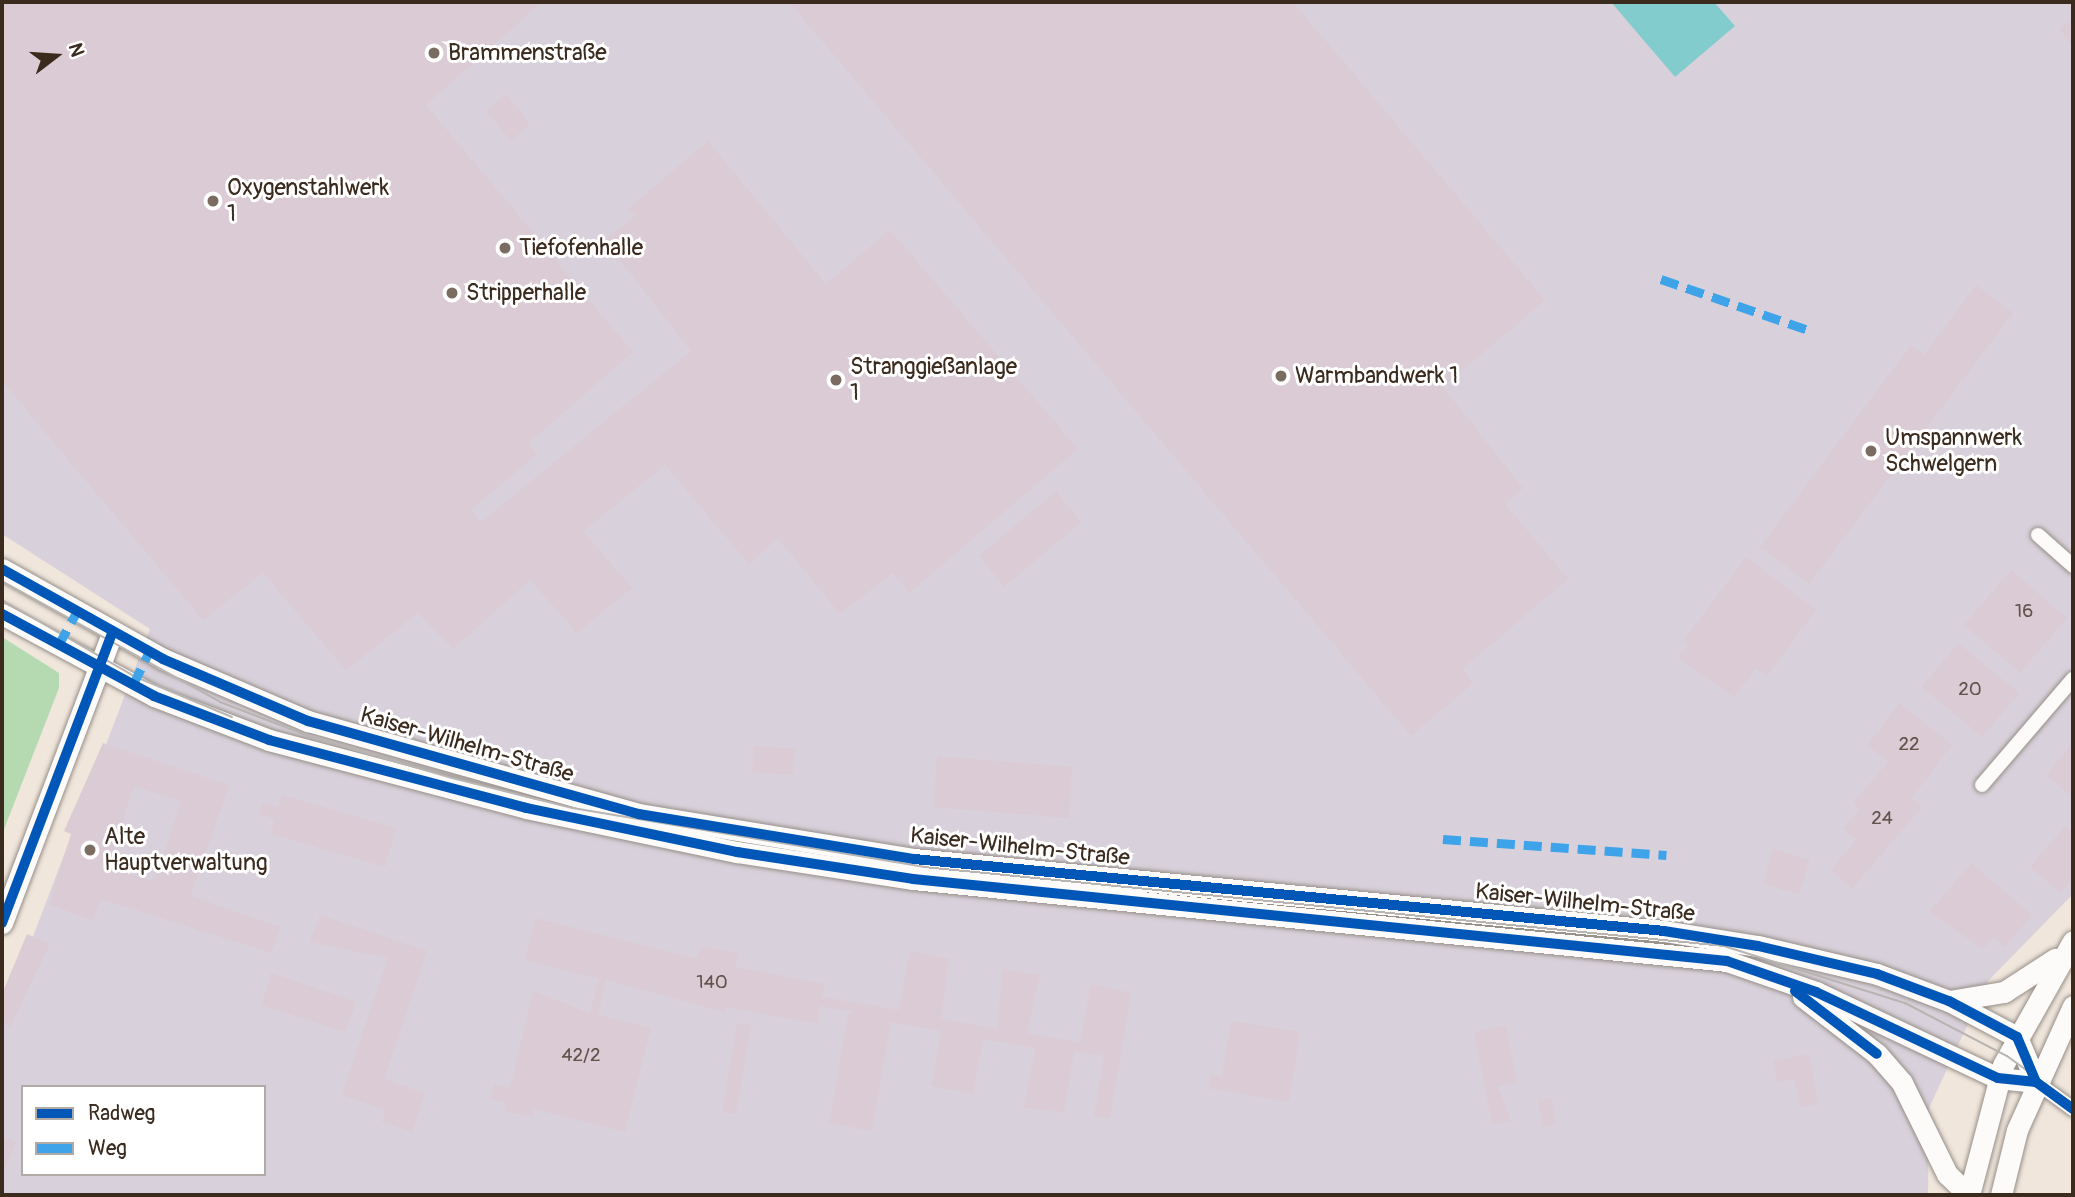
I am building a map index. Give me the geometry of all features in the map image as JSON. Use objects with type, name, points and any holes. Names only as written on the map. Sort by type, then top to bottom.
[{"type":"main road","name":"Kaiser-Wilhelm-Straße","points":[[2,569],[112,632],[308,721],[639,814],[914,859],[1407,916],[1738,964],[1784,983],[1816,992],[1998,1078],[2036,1082]]},
{"type":"main road","name":"Kaiser-Wilhelm-Straße","points":[[2,614],[153,696],[294,747],[526,808],[737,852],[913,880],[1407,916],[1664,931],[1877,974],[1949,1001],[2017,1037]]},
{"type":"main road","points":[[2,923],[112,632]]},
{"type":"main road","points":[[1949,1001],[2004,992],[2069,946]]},
{"type":"main road","points":[[1784,983],[1885,1064],[1932,1134],[1947,1174],[1969,1195],[1998,1078],[2017,1037],[2069,946]]},
{"type":"main road","points":[[2001,1195],[2036,1082],[2073,1006]]},
{"type":"main road","points":[[2017,1037],[2036,1082]]},
{"type":"street","points":[[2038,535],[2073,566]]},
{"type":"street","points":[[1982,785],[2073,679]]},
{"type":"street","points":[[2036,1082],[2073,1109]]},
{"type":"shaded area","points":[[2,2],[2073,2],[2073,894],[1988,981],[1929,1108],[1928,1195],[2,1195],[2,1018],[150,629],[2,534]]},
{"type":"green space","points":[[2,637],[59,673],[59,688],[3,832]]},
{"type":"water","points":[[1611,2],[1714,2],[1735,26],[1675,77]]},
{"type":"building","name":"Oxygenstahlwerk 1","points":[[2,2],[542,2],[426,105],[633,352],[529,443],[537,454],[471,510],[481,522],[691,351],[605,241],[635,215],[628,209],[708,141],[826,284],[890,230],[1078,449],[909,593],[893,573],[840,614],[778,538],[749,564],[665,465],[583,531],[632,588],[577,633],[530,580],[453,649],[418,613],[346,670],[263,573],[203,620],[2,381]]},
{"type":"building","name":"Warmbandwerk 1","points":[[789,2],[1293,2],[1545,300],[1443,387],[1523,488],[1505,504],[1568,579],[1462,669],[1473,683],[1411,736]]},
{"type":"building","points":[[2073,18],[2073,46],[2059,29]]},
{"type":"building","points":[[506,94],[530,124],[511,141],[486,111]]},
{"type":"building","name":"Umspannwerk Schwelgern","points":[[1976,285],[2013,313],[1809,584],[1760,547],[1911,345],[1924,355]]},
{"type":"building","points":[[1056,491],[1081,522],[1004,587],[979,556]]},
{"type":"building","points":[[1746,557],[1816,610],[1767,676],[1756,668],[1734,697],[1678,658],[1688,645],[1683,641]]},
{"type":"building","points":[[2011,570],[2067,618],[2020,673],[1964,625]]},
{"type":"building","points":[[1958,643],[2019,693],[1982,737],[1922,687]]},
{"type":"building","points":[[1900,703],[1952,745],[1912,798],[1922,807],[1852,889],[1831,870],[1856,840],[1843,829],[1860,809],[1853,803],[1888,762],[1867,745]]},
{"type":"building","name":"Alte Hauptverwaltung","points":[[103,743],[229,785],[191,896],[280,927],[271,953],[101,899],[93,921],[49,904],[71,834],[64,831]],"holes":[[[134,786],[181,801],[155,882],[108,867]]]},
{"type":"building","points":[[2073,743],[2073,798],[2046,775]]},
{"type":"building","points":[[754,746],[795,749],[793,775],[752,772]]},
{"type":"building","points":[[937,756],[1072,767],[1069,818],[933,807]]},
{"type":"building","points":[[282,795],[396,828],[385,867],[271,834],[275,819],[259,814],[262,803],[278,807]]},
{"type":"building","points":[[2065,826],[2073,833],[2073,878],[2060,893],[2030,867]]},
{"type":"building","points":[[1773,849],[1810,860],[1799,894],[1763,884]]},
{"type":"building","points":[[1971,863],[2032,915],[2005,947],[1994,937],[1983,949],[1929,912]]},
{"type":"building","points":[[320,915],[427,951],[384,1079],[425,1093],[412,1132],[382,1122],[386,1110],[342,1095],[388,958],[310,942]]},
{"type":"building","points":[[535,918],[698,959],[700,946],[738,953],[735,967],[825,984],[822,997],[899,1010],[910,951],[949,959],[941,1019],[997,1029],[1003,969],[1040,975],[1027,1033],[1080,1043],[1091,984],[1131,993],[1110,1118],[1094,1116],[1104,1056],[1074,1051],[1064,1113],[1024,1107],[1035,1048],[983,1039],[973,1094],[931,1086],[941,1031],[891,1022],[872,1131],[829,1123],[848,1014],[855,1012],[820,1006],[818,1024],[726,1007],[725,1012],[606,980],[598,1015],[651,1028],[625,1132],[534,1109],[532,1117],[504,1111],[506,1103],[490,1099],[494,1084],[510,1088],[533,991],[590,1013],[599,979],[525,960]]},
{"type":"building","points":[[27,934],[50,944],[10,1027],[2,1023],[2,994]]},
{"type":"building","points":[[271,973],[356,1002],[345,1032],[261,1005]]},
{"type":"building","points":[[1231,1021],[1300,1032],[1289,1102],[1209,1088],[1211,1074],[1222,1076]]},
{"type":"building","points":[[737,1023],[751,1025],[736,1114],[722,1112]]},
{"type":"building","points":[[1506,1025],[1517,1082],[1498,1086],[1511,1121],[1492,1125],[1474,1032]]},
{"type":"building","points":[[1809,1054],[1818,1104],[1800,1107],[1794,1079],[1777,1082],[1773,1061]]},
{"type":"building","points":[[1552,1098],[1556,1125],[1543,1127],[1538,1100]]},
{"type":"building","points":[[2,1136],[16,1142],[2,1177]]},
{"type":"tram line","points":[[2,581],[220,702],[311,737],[452,778],[572,808],[924,867],[1724,946],[1905,1003],[2007,1056],[2073,1104]]},
{"type":"tram line","points":[[2,600],[136,677],[232,717]]},
{"type":"marked path","points":[[1661,279],[1811,331]]},
{"type":"marked path","points":[[58,646],[76,613]]},
{"type":"marked path","points":[[133,685],[149,652]]},
{"type":"marked path","points":[[1443,839],[1666,855]]},
{"type":"cycle path","points":[[2,569],[163,659],[308,721],[639,814],[914,859],[1664,931],[1758,946],[1877,974],[1949,1001],[2017,1037],[2036,1082]]},
{"type":"cycle path","points":[[2,614],[154,696],[269,740],[526,808],[737,852],[913,879],[1727,961],[1816,992],[1998,1078],[2036,1082],[2073,1109]]},
{"type":"cycle path","points":[[2,923],[112,633]]},
{"type":"cycle path","points":[[1795,991],[1877,1054]]},
{"type":"place","name":"Brammenstraße","points":[[434,53]]},
{"type":"place","name":"Oxygenstahlwerk 1","points":[[213,201]]},
{"type":"place","name":"Tiefofenhalle","points":[[505,248]]},
{"type":"place","name":"Stripperhalle","points":[[452,293]]},
{"type":"place","name":"Warmbandwerk 1","points":[[1281,376]]},
{"type":"place","name":"Stranggießanlage 1","points":[[836,380]]},
{"type":"place","name":"Umspannwerk Schwelgern","points":[[1871,451]]},
{"type":"place","name":"Alte Hauptverwaltung","points":[[90,850]]}]
